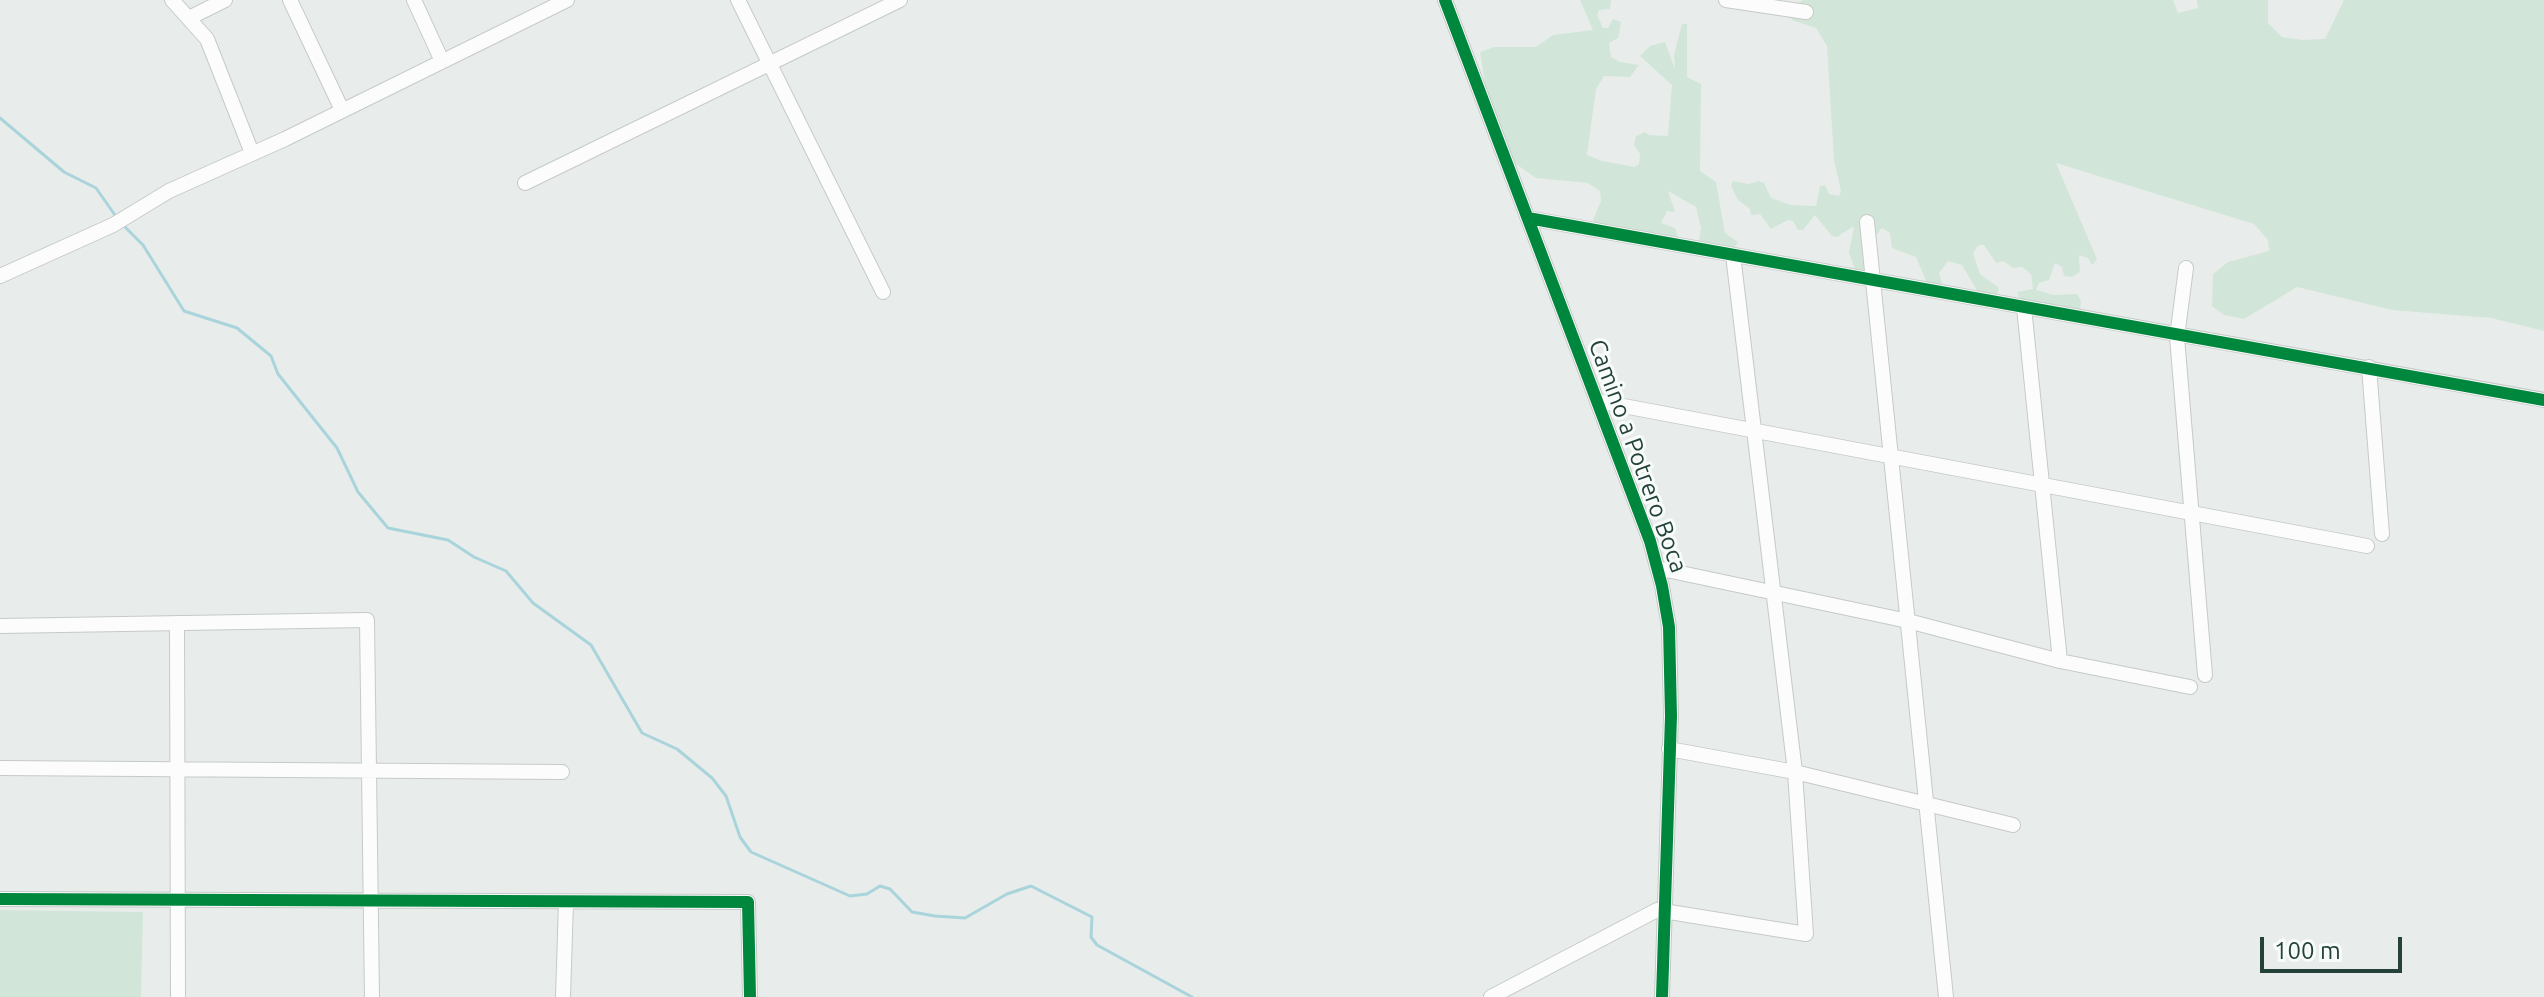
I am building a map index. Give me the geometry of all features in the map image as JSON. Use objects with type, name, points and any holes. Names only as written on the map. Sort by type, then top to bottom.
[{"type":"street","points":[[172,0],[207,39],[252,153]]},
{"type":"street","points":[[189,18],[225,0]]},
{"type":"street","points":[[290,0],[342,110]]},
{"type":"street","points":[[414,0],[442,61]]},
{"type":"street","points":[[0,276],[118,222],[169,191],[442,61],[538,6],[567,0]]},
{"type":"street","points":[[738,0],[767,64],[883,292]]},
{"type":"street","points":[[525,183],[900,0]]},
{"type":"street","name":"Camino a Potrero Boca","points":[[1445,0],[1657,568],[1669,627],[1662,997]]},
{"type":"street","points":[[1726,0],[1806,12]]},
{"type":"street","points":[[1528,218],[2177,337],[2369,367],[2544,400]]},
{"type":"street","points":[[1867,222],[1946,997]]},
{"type":"street","points":[[1491,997],[1647,913],[1662,910],[1806,934],[1795,772],[1776,594],[1733,255]]},
{"type":"street","points":[[2186,268],[2177,337],[2205,675]]},
{"type":"street","points":[[2024,307],[2060,661]]},
{"type":"street","points":[[2369,367],[2382,534]]},
{"type":"street","points":[[1597,401],[2367,546]]},
{"type":"street","points":[[1657,568],[1908,621],[2060,661],[2190,687]]},
{"type":"street","points":[[0,626],[367,620],[372,997]]},
{"type":"street","points":[[177,623],[178,997]]},
{"type":"street","points":[[1669,749],[1795,772],[2013,825]]},
{"type":"street","points":[[0,768],[562,772]]},
{"type":"street","points":[[0,899],[748,902],[750,997]]},
{"type":"street","points":[[563,997],[566,902]]},
{"type":"green space","points":[[1580,0],[1611,0],[1610,9],[1599,10],[1597,15],[1603,28],[1608,28],[1613,19],[1621,22],[1618,38],[1609,43],[1611,57],[1639,65],[1630,77],[1604,76],[1596,89],[1587,155],[1602,161],[1635,167],[1639,164],[1640,154],[1634,145],[1636,136],[1645,132],[1668,136],[1672,85],[1640,56],[1650,46],[1665,42],[1675,69],[1674,55],[1682,24],[1687,24],[1687,77],[1701,84],[1700,171],[1716,182],[1725,233],[1738,242],[1733,250],[1699,242],[1701,228],[1696,207],[1668,191],[1675,212],[1667,211],[1661,223],[1675,228],[1678,237],[1596,224],[1593,220],[1601,201],[1600,191],[1588,183],[1536,178],[1513,162],[1485,83],[1480,52],[1494,47],[1536,47],[1553,35],[1593,30]]},
{"type":"green space","points":[[1803,0],[2173,0],[2178,13],[2198,8],[2197,0],[2268,0],[2268,23],[2282,37],[2303,40],[2325,39],[2344,0],[2544,0],[2544,331],[2491,318],[2392,310],[2297,287],[2244,319],[2224,315],[2212,306],[2213,274],[2228,262],[2269,251],[2268,240],[2254,224],[2056,163],[2097,259],[2092,265],[2088,258],[2079,255],[2080,272],[2072,277],[2064,276],[2062,267],[2055,263],[2049,280],[2039,283],[2036,290],[2054,295],[2077,294],[2081,301],[2080,311],[2021,301],[2017,292],[2033,289],[2031,274],[2022,267],[2013,268],[2003,261],[1996,263],[1984,245],[1979,245],[1973,253],[1980,274],[1999,288],[1996,298],[1981,297],[1962,265],[1948,261],[1939,273],[1942,283],[1938,287],[1928,286],[1916,257],[1892,248],[1890,233],[1882,228],[1868,245],[1866,271],[1856,272],[1849,253],[1854,226],[1837,237],[1832,236],[1815,215],[1803,230],[1798,230],[1793,221],[1788,220],[1771,229],[1760,214],[1751,215],[1750,209],[1738,200],[1731,186],[1733,181],[1749,184],[1759,181],[1764,183],[1771,198],[1791,205],[1816,206],[1820,186],[1825,185],[1829,194],[1839,196],[1841,191],[1834,160],[1827,46],[1816,28],[1792,20],[1789,15],[1794,5]]},
{"type":"green space","points":[[0,910],[143,912],[141,997],[0,997]]},
{"type":"waterway","points":[[0,118],[64,172],[96,188],[117,218]]},
{"type":"waterway","points":[[122,224],[143,245],[184,311],[237,328],[271,356],[278,374],[337,448],[358,492],[388,528],[448,540],[474,557],[506,571],[533,603],[591,645],[642,733],[677,749],[712,778],[726,796],[740,837],[751,852],[850,896],[867,894],[880,886],[890,889],[912,912],[935,916],[965,918],[1007,894],[1031,886],[1092,917],[1091,937],[1097,945],[1192,997]]},
{"type":"cycle path","points":[[1445,0],[1650,541],[1662,586],[1669,627],[1671,716],[1662,997]]},
{"type":"cycle path","points":[[1528,218],[2544,400]]},
{"type":"cycle path","points":[[0,899],[748,902],[750,997]]}]
